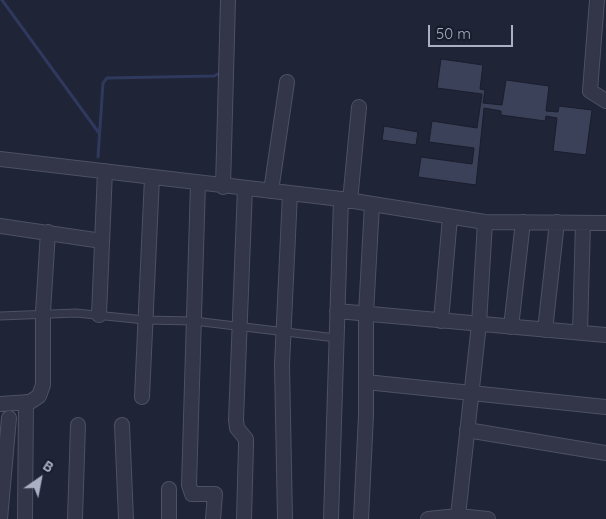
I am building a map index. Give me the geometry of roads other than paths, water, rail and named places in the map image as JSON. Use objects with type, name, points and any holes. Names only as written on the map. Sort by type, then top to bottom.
[{"type":"street","points":[[223,187],[228,0]]},
{"type":"street","points":[[597,0],[590,91],[606,101]]},
{"type":"street","points":[[271,191],[287,82]]},
{"type":"street","points":[[330,519],[337,311],[345,200],[359,107]]},
{"type":"street","points":[[0,160],[345,200],[485,222],[606,223]]},
{"type":"street","points":[[99,315],[105,171]]},
{"type":"street","points":[[142,397],[152,177]]},
{"type":"street","points":[[198,183],[189,485],[192,494],[215,494],[213,519]]},
{"type":"street","points":[[244,519],[246,439],[237,428],[236,420],[245,188]]},
{"type":"street","points":[[285,519],[282,365],[290,193]]},
{"type":"street","points":[[361,519],[366,382],[366,314],[372,204]]},
{"type":"street","points":[[442,321],[450,217]]},
{"type":"street","points":[[458,516],[479,324],[485,222]]},
{"type":"street","points":[[511,326],[523,222]]},
{"type":"street","points":[[545,330],[557,222]]},
{"type":"street","points":[[580,332],[583,223]]},
{"type":"street","points":[[0,226],[102,241]]},
{"type":"street","points":[[0,404],[26,402],[39,396],[43,385],[43,312],[48,232]]},
{"type":"street","points":[[337,311],[606,335]]},
{"type":"street","points":[[366,382],[606,407]]},
{"type":"street","points":[[25,519],[26,402]]},
{"type":"street","points":[[0,519],[9,418]]},
{"type":"street","points":[[75,519],[78,425]]},
{"type":"street","points":[[122,425],[126,519]]},
{"type":"street","points":[[467,430],[606,453]]},
{"type":"street","points":[[169,489],[169,519]]},
{"type":"street","points":[[428,519],[458,516],[488,519]]},
{"type":"lane","points":[[0,316],[43,312],[145,320],[194,321],[336,338]]},
{"type":"waterway","points":[[2,0],[99,133]]},
{"type":"waterway","points":[[98,157],[103,83],[107,78],[214,76],[220,73],[220,71]]}]
